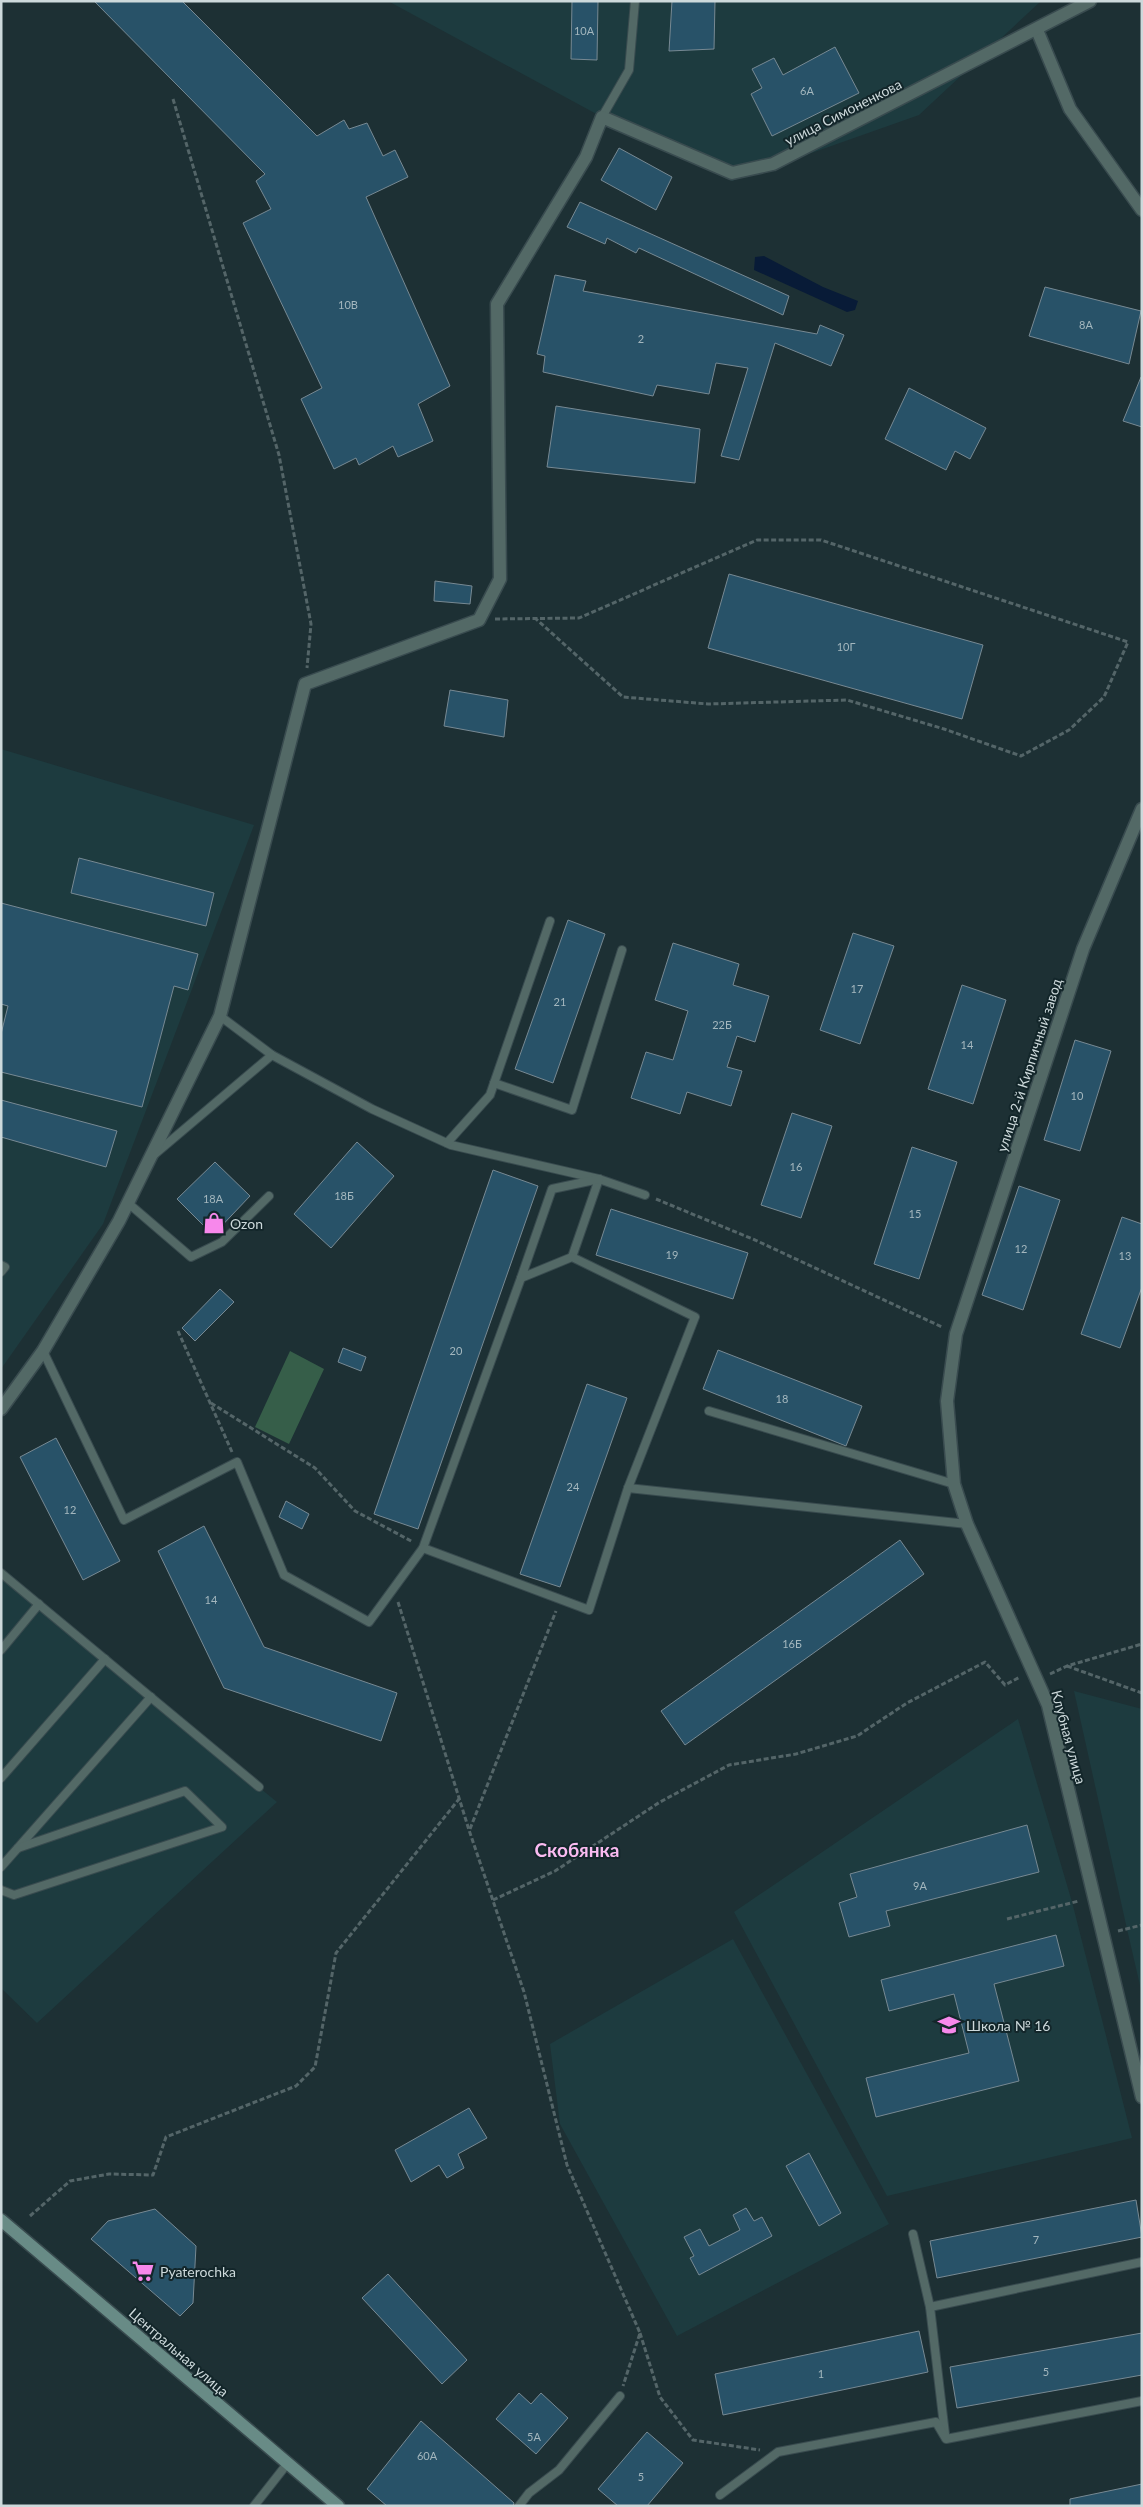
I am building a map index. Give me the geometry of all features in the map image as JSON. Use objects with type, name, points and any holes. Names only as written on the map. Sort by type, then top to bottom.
[{"type":"main road","name":"Центральная улица","points":[[1,2220],[338,2506]]},
{"type":"street","name":"улица Симоненкова","points":[[602,117],[732,173],[773,164],[1037,30],[1090,1]]},
{"type":"street","points":[[1037,30],[1070,108],[1142,210]]},
{"type":"street","points":[[1,1409],[43,1351],[128,1203],[220,1016],[306,684],[480,620],[500,580],[497,304],[586,157],[602,117]]},
{"type":"street","name":"улица 2-й Кирпичный завод","points":[[956,1334],[1083,948],[1142,809]]},
{"type":"street","name":"Клубная улица","points":[[956,1334],[947,1402],[954,1484],[967,1524],[1048,1705],[1142,2097]]},
{"type":"lane","points":[[602,117],[629,70],[635,1]]},
{"type":"lane","points":[[447,1143],[490,1095],[550,922]]},
{"type":"lane","points":[[494,1084],[572,1110],[622,950]]},
{"type":"lane","points":[[220,1016],[272,1055],[372,1109],[447,1143],[599,1179],[645,1194]]},
{"type":"lane","points":[[151,1157],[272,1055]]},
{"type":"lane","points":[[572,1257],[599,1179]]},
{"type":"lane","points":[[43,1351],[124,1520],[237,1462],[284,1574],[369,1622],[424,1548],[552,1189],[599,1179]]},
{"type":"lane","points":[[128,1203],[191,1258],[222,1242],[269,1196]]},
{"type":"lane","points":[[424,1548],[590,1610],[628,1488],[696,1317],[572,1257],[521,1278]]},
{"type":"lane","points":[[1,1265],[5,1267],[1,1272]]},
{"type":"lane","points":[[709,1411],[954,1484]]},
{"type":"lane","points":[[628,1488],[967,1524]]},
{"type":"lane","points":[[1,1573],[259,1787]]},
{"type":"lane","points":[[1,1650],[39,1604]]},
{"type":"lane","points":[[1,1778],[105,1659]]},
{"type":"lane","points":[[1,1867],[151,1697]]},
{"type":"lane","points":[[1,1890],[14,1895],[222,1827],[185,1791],[18,1848]]},
{"type":"lane","points":[[912,2234],[930,2307],[946,2439]]},
{"type":"lane","points":[[930,2307],[1142,2262]]},
{"type":"lane","points":[[519,2506],[529,2493],[559,2470],[620,2396]]},
{"type":"lane","points":[[946,2439],[1142,2401]]},
{"type":"lane","points":[[720,2495],[778,2452],[936,2422],[946,2439]]},
{"type":"lane","points":[[254,2506],[287,2464]]},
{"type":"path","points":[[173,99],[280,456],[311,624],[306,684]]},
{"type":"path","points":[[480,620],[578,618],[757,540],[821,540],[1128,642],[1104,697],[1069,730],[1021,756],[944,729],[847,700],[708,704],[623,698],[536,619]]},
{"type":"path","points":[[645,1194],[755,1240],[956,1334]]},
{"type":"path","points":[[178,1330],[237,1462]]},
{"type":"path","points":[[211,1403],[315,1468],[355,1511],[424,1548]]},
{"type":"path","points":[[394,1588],[459,1799],[524,1992],[567,2165],[640,2333],[660,2397],[694,2440],[778,2452]]},
{"type":"path","points":[[469,1830],[561,1599]]},
{"type":"path","points":[[493,1900],[555,1871],[660,1802],[729,1765],[796,1754],[857,1736],[907,1702],[985,1662],[1005,1685],[1142,1644]]},
{"type":"path","points":[[1068,1666],[1142,1693]]},
{"type":"path","points":[[30,2216],[70,2181],[109,2174],[153,2175],[166,2137],[296,2086],[315,2067],[336,1953],[459,1799]]},
{"type":"path","points":[[1006,1919],[1094,1898]]},
{"type":"path","points":[[1103,1936],[1142,1926]]},
{"type":"path","points":[[620,2396],[640,2333]]},
{"type":"shaded area","points":[[388,1],[1041,1],[919,115],[732,181],[602,117]]},
{"type":"shaded area","points":[[1,749],[254,825],[103,1224],[1,1369]]},
{"type":"shaded area","points":[[1,1577],[277,1802],[37,2023],[1,1988]]},
{"type":"shaded area","points":[[1074,1691],[1142,1709],[1142,1994],[1127,1929]]},
{"type":"shaded area","name":"Школа № 16","points":[[1018,1719],[1072,1902],[1132,2138],[887,2196],[734,1912]]},
{"type":"shaded area","points":[[733,1939],[889,2224],[677,2336],[560,2124],[550,2044]]},
{"type":"green space","points":[[290,1351],[324,1369],[289,1444],[255,1427]]},
{"type":"water","points":[[764,256],[823,287],[858,301],[855,310],[847,312],[754,270],[755,257]]},
{"type":"building","points":[[94,1],[182,1],[317,136],[344,120],[349,129],[367,123],[383,156],[395,150],[408,177],[366,197],[450,386],[418,404],[433,441],[398,457],[393,446],[359,465],[356,458],[334,469],[301,399],[322,388],[243,223],[271,209],[256,181],[265,174]]},
{"type":"building","points":[[572,1],[598,1],[597,60],[571,59]]},
{"type":"building","points":[[672,1],[715,1],[714,49],[669,51]]},
{"type":"building","points":[[835,47],[859,93],[772,136],[751,94],[762,88],[752,69],[774,58],[783,75]]},
{"type":"building","points":[[619,148],[672,177],[656,210],[601,180]]},
{"type":"building","points":[[580,202],[789,296],[783,315],[639,248],[636,253],[607,238],[605,244],[567,227]]},
{"type":"building","points":[[555,275],[586,281],[583,291],[817,334],[820,325],[844,335],[831,366],[775,343],[739,460],[721,456],[748,368],[716,363],[709,394],[657,385],[653,396],[543,372],[545,356],[537,354]]},
{"type":"building","points":[[1045,287],[1141,311],[1129,364],[1029,336]]},
{"type":"building","points":[[1142,377],[1142,427],[1123,421]]},
{"type":"building","points":[[909,388],[986,428],[970,459],[955,451],[946,470],[885,439]]},
{"type":"building","points":[[556,406],[700,429],[695,483],[547,467]]},
{"type":"building","points":[[729,574],[983,645],[962,719],[708,648]]},
{"type":"building","points":[[435,581],[472,586],[470,604],[434,601]]},
{"type":"building","points":[[450,690],[508,700],[504,737],[444,726]]},
{"type":"building","points":[[79,858],[214,893],[206,926],[71,893]]},
{"type":"building","points":[[1,903],[198,954],[188,990],[174,986],[142,1107],[1,1072],[1,1034],[8,1006],[1,1004]]},
{"type":"building","points":[[568,920],[605,934],[553,1083],[515,1069]]},
{"type":"building","points":[[853,933],[894,946],[860,1044],[820,1030]]},
{"type":"building","points":[[673,943],[739,964],[733,985],[769,996],[755,1042],[737,1036],[727,1067],[742,1071],[731,1106],[687,1092],[680,1114],[631,1098],[646,1052],[673,1060],[688,1011],[655,1000]]},
{"type":"building","points":[[962,985],[1006,1000],[973,1104],[928,1089]]},
{"type":"building","points":[[1075,1040],[1111,1051],[1080,1151],[1044,1140]]},
{"type":"building","points":[[1,1100],[117,1131],[106,1167],[1,1137]]},
{"type":"building","points":[[792,1113],[832,1126],[801,1218],[761,1205]]},
{"type":"building","points":[[357,1142],[394,1176],[331,1248],[294,1214]]},
{"type":"building","points":[[912,1147],[957,1162],[919,1279],[874,1264]]},
{"type":"building","points":[[215,1162],[250,1196],[213,1235],[177,1199]]},
{"type":"building","points":[[493,1170],[538,1186],[418,1529],[374,1514]]},
{"type":"building","points":[[1019,1186],[1060,1200],[1023,1310],[982,1295]]},
{"type":"building","points":[[611,1209],[748,1253],[733,1299],[596,1255]]},
{"type":"building","points":[[1122,1217],[1142,1224],[1142,1287],[1120,1348],[1081,1334]]},
{"type":"building","points":[[220,1289],[234,1302],[195,1341],[182,1328]]},
{"type":"building","points":[[343,1348],[366,1357],[361,1371],[338,1362]]},
{"type":"building","points":[[718,1350],[862,1406],[846,1446],[703,1389]]},
{"type":"building","points":[[587,1384],[627,1398],[560,1587],[520,1574]]},
{"type":"building","points":[[56,1438],[120,1561],[83,1580],[20,1457]]},
{"type":"building","points":[[286,1501],[309,1514],[302,1529],[279,1517]]},
{"type":"building","points":[[204,1526],[264,1647],[397,1693],[381,1741],[224,1688],[158,1551]]},
{"type":"building","points":[[900,1540],[924,1574],[685,1745],[661,1711]]},
{"type":"building","points":[[1027,1825],[1039,1872],[886,1911],[890,1926],[849,1937],[839,1903],[857,1897],[850,1874]]},
{"type":"building","points":[[1056,1935],[1064,1966],[994,1984],[1019,2081],[876,2117],[866,2078],[969,2053],[954,1994],[889,2011],[881,1980]]},
{"type":"building","points":[[469,2108],[487,2138],[458,2154],[464,2168],[447,2178],[439,2165],[411,2182],[395,2150]]},
{"type":"building","points":[[809,2153],[841,2213],[819,2226],[786,2166]]},
{"type":"building","points":[[1136,2200],[1142,2237],[937,2278],[930,2241]]},
{"type":"building","points":[[746,2208],[754,2221],[762,2217],[772,2236],[699,2275],[690,2258],[694,2256],[684,2237],[700,2229],[709,2246],[740,2230],[733,2215]]},
{"type":"building","points":[[155,2209],[196,2246],[193,2303],[180,2316],[91,2239],[108,2221]]},
{"type":"building","points":[[388,2274],[467,2360],[442,2384],[362,2298]]},
{"type":"building","points":[[919,2331],[928,2372],[723,2415],[715,2374]]},
{"type":"building","points":[[1142,2333],[1142,2375],[957,2408],[950,2367]]},
{"type":"building","points":[[519,2393],[531,2404],[541,2393],[568,2418],[536,2454],[496,2419]]},
{"type":"building","points":[[421,2421],[514,2503],[513,2506],[387,2506],[367,2489]]},
{"type":"building","points":[[647,2432],[683,2463],[647,2506],[618,2506],[598,2489]]},
{"type":"building","points":[[1142,2484],[1142,2506],[1070,2506],[1070,2499]]},
{"type":"place","name":"Ozon","points":[[214,1223]]},
{"type":"place","name":"Школа № 16","points":[[949,2025]]},
{"type":"place","name":"Pyaterochka","points":[[143,2271]]},
{"type":"district","name":"Скобянка","points":[[577,1849]]}]
